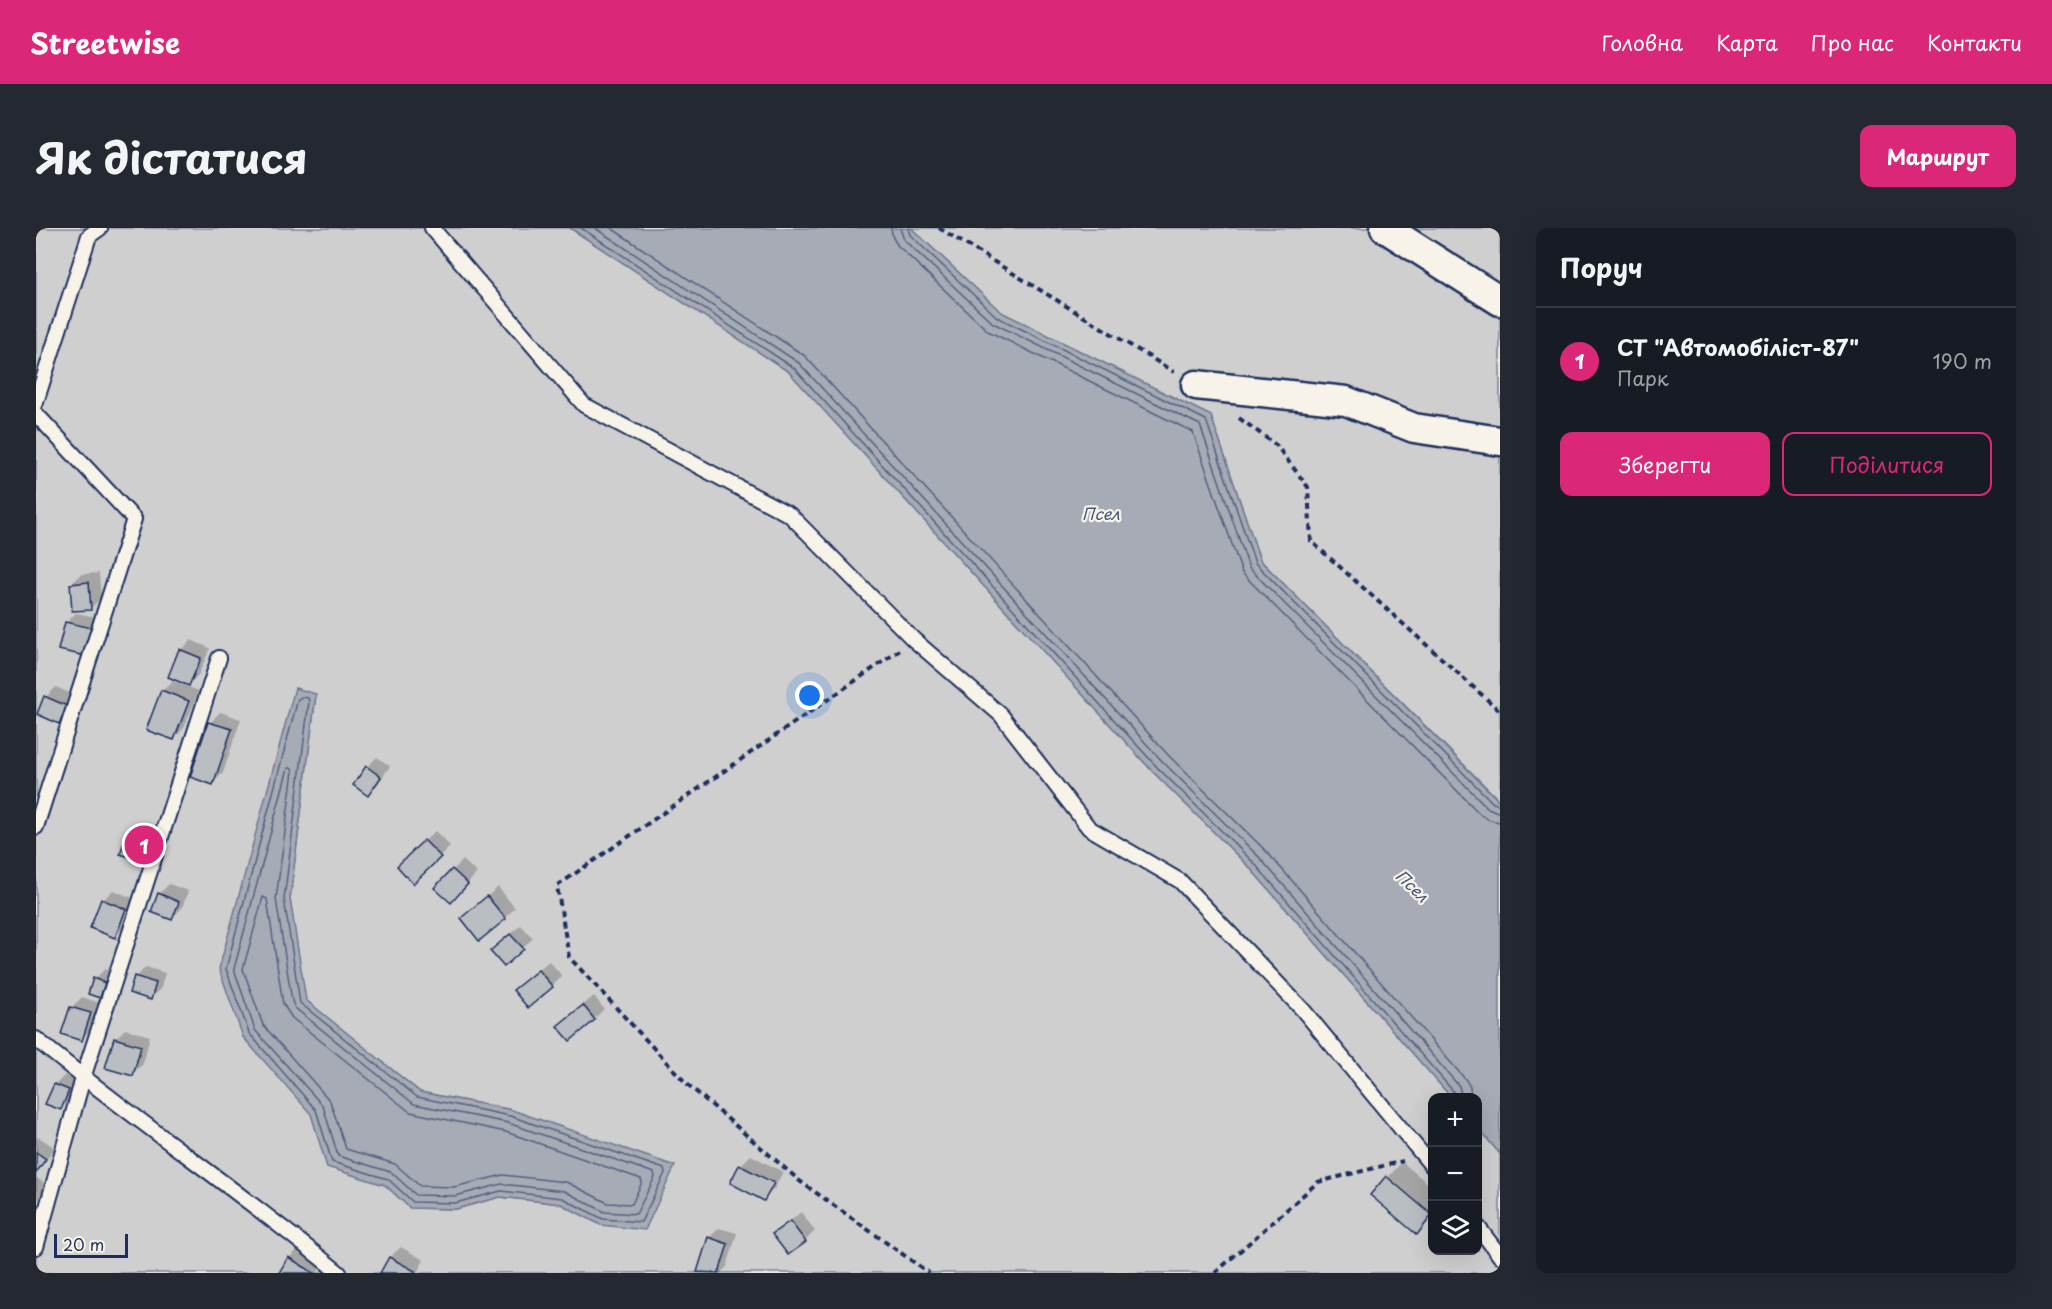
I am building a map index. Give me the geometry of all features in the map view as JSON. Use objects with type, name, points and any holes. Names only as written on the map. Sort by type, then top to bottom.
[{"type":"street","points":[[1385,228],[1500,301]]},
{"type":"street","points":[[1196,385],[1346,401],[1414,428],[1500,441]]},
{"type":"lane","points":[[36,402],[89,236],[100,228]]},
{"type":"lane","points":[[432,228],[584,405],[790,515],[914,640],[1001,715],[1089,828],[1180,881],[1303,1010],[1428,1161]]},
{"type":"lane","points":[[36,414],[134,519],[36,827]]},
{"type":"lane","points":[[36,1247],[83,1078],[219,658]]},
{"type":"lane","points":[[36,1039],[83,1078],[339,1273]]},
{"type":"lane","points":[[1482,1232],[1500,1256]]},
{"type":"path","points":[[939,228],[1196,385]]},
{"type":"path","points":[[1232,412],[1276,445],[1308,488],[1311,542],[1500,711]]},
{"type":"path","points":[[914,640],[557,886],[569,957],[686,1083],[801,1182],[929,1273]]},
{"type":"path","points":[[1215,1273],[1318,1182],[1428,1161]]},
{"type":"shaded area","points":[[36,228],[570,228],[789,372],[1153,772],[1249,867],[1447,1093],[1428,1093],[1428,1255],[1482,1255],[1482,1133],[1500,1154],[1500,1273],[36,1273]],"holes":[[[295,689],[316,695],[290,899],[305,1000],[420,1092],[512,1110],[601,1225],[561,1204],[500,1197],[456,1209],[410,1208],[385,1185],[327,1167],[311,1113],[243,1037]]]},
{"type":"shaded area","points":[[911,228],[1500,228],[1500,801],[1260,560],[1211,416],[1001,312]]},
{"type":"water","name":"Псел","points":[[570,228],[911,228],[1001,312],[1211,416],[1260,560],[1500,802],[1500,1154],[1482,1133],[1482,1093],[1447,1093],[1249,867],[1153,772],[789,372]]},
{"type":"water","points":[[295,688],[316,694],[290,899],[306,1000],[420,1092],[512,1110],[675,1166],[645,1230],[601,1225],[561,1204],[500,1197],[456,1209],[410,1208],[385,1185],[327,1167],[311,1114],[243,1037],[219,969]]},
{"type":"building","points":[[89,582],[91,610],[72,611],[70,584]]},
{"type":"building","points":[[65,622],[92,628],[86,656],[58,650]]},
{"type":"building","points":[[179,649],[201,658],[189,686],[168,677]]},
{"type":"building","points":[[161,690],[189,701],[174,740],[146,730]]},
{"type":"building","points":[[44,696],[67,706],[59,724],[37,714]]},
{"type":"building","points":[[208,722],[232,729],[213,785],[190,777]]},
{"type":"building","points":[[366,766],[381,777],[368,796],[353,785]]},
{"type":"building","points":[[127,833],[149,840],[142,861],[120,854]]},
{"type":"building","points":[[424,840],[441,857],[413,884],[397,866]]},
{"type":"building","points":[[452,869],[468,884],[451,903],[434,888]]},
{"type":"building","points":[[158,893],[179,902],[172,920],[151,912]]},
{"type":"building","points":[[487,896],[506,919],[479,941],[461,918]]},
{"type":"building","points":[[101,899],[126,909],[115,938],[90,928]]},
{"type":"building","points":[[510,934],[524,949],[504,967],[490,951]]},
{"type":"building","points":[[538,970],[553,987],[528,1008],[513,990]]},
{"type":"building","points":[[134,976],[156,983],[151,1000],[129,993]]},
{"type":"building","points":[[93,978],[105,983],[100,998],[88,994]]},
{"type":"building","points":[[583,1005],[595,1020],[570,1041],[557,1026]]},
{"type":"building","points":[[70,1007],[91,1013],[82,1041],[61,1034]]},
{"type":"building","points":[[114,1038],[141,1046],[133,1076],[105,1068]]},
{"type":"building","points":[[54,1084],[69,1090],[61,1110],[45,1104]]},
{"type":"building","points":[[36,1152],[46,1159],[36,1173]]},
{"type":"building","points":[[739,1165],[774,1183],[764,1201],[730,1183]]},
{"type":"building","points":[[1386,1176],[1428,1212],[1428,1220],[1417,1235],[1370,1195]]},
{"type":"building","points":[[790,1221],[806,1242],[788,1255],[772,1234]]},
{"type":"building","points":[[708,1237],[728,1244],[719,1273],[697,1272]]},
{"type":"building","points":[[288,1257],[314,1273],[279,1273]]},
{"type":"building","points":[[389,1257],[415,1271],[414,1273],[380,1273]]},
{"type":"place","name":"СТ \"Автомобiлiст-87\"","points":[[144,845]]}]
